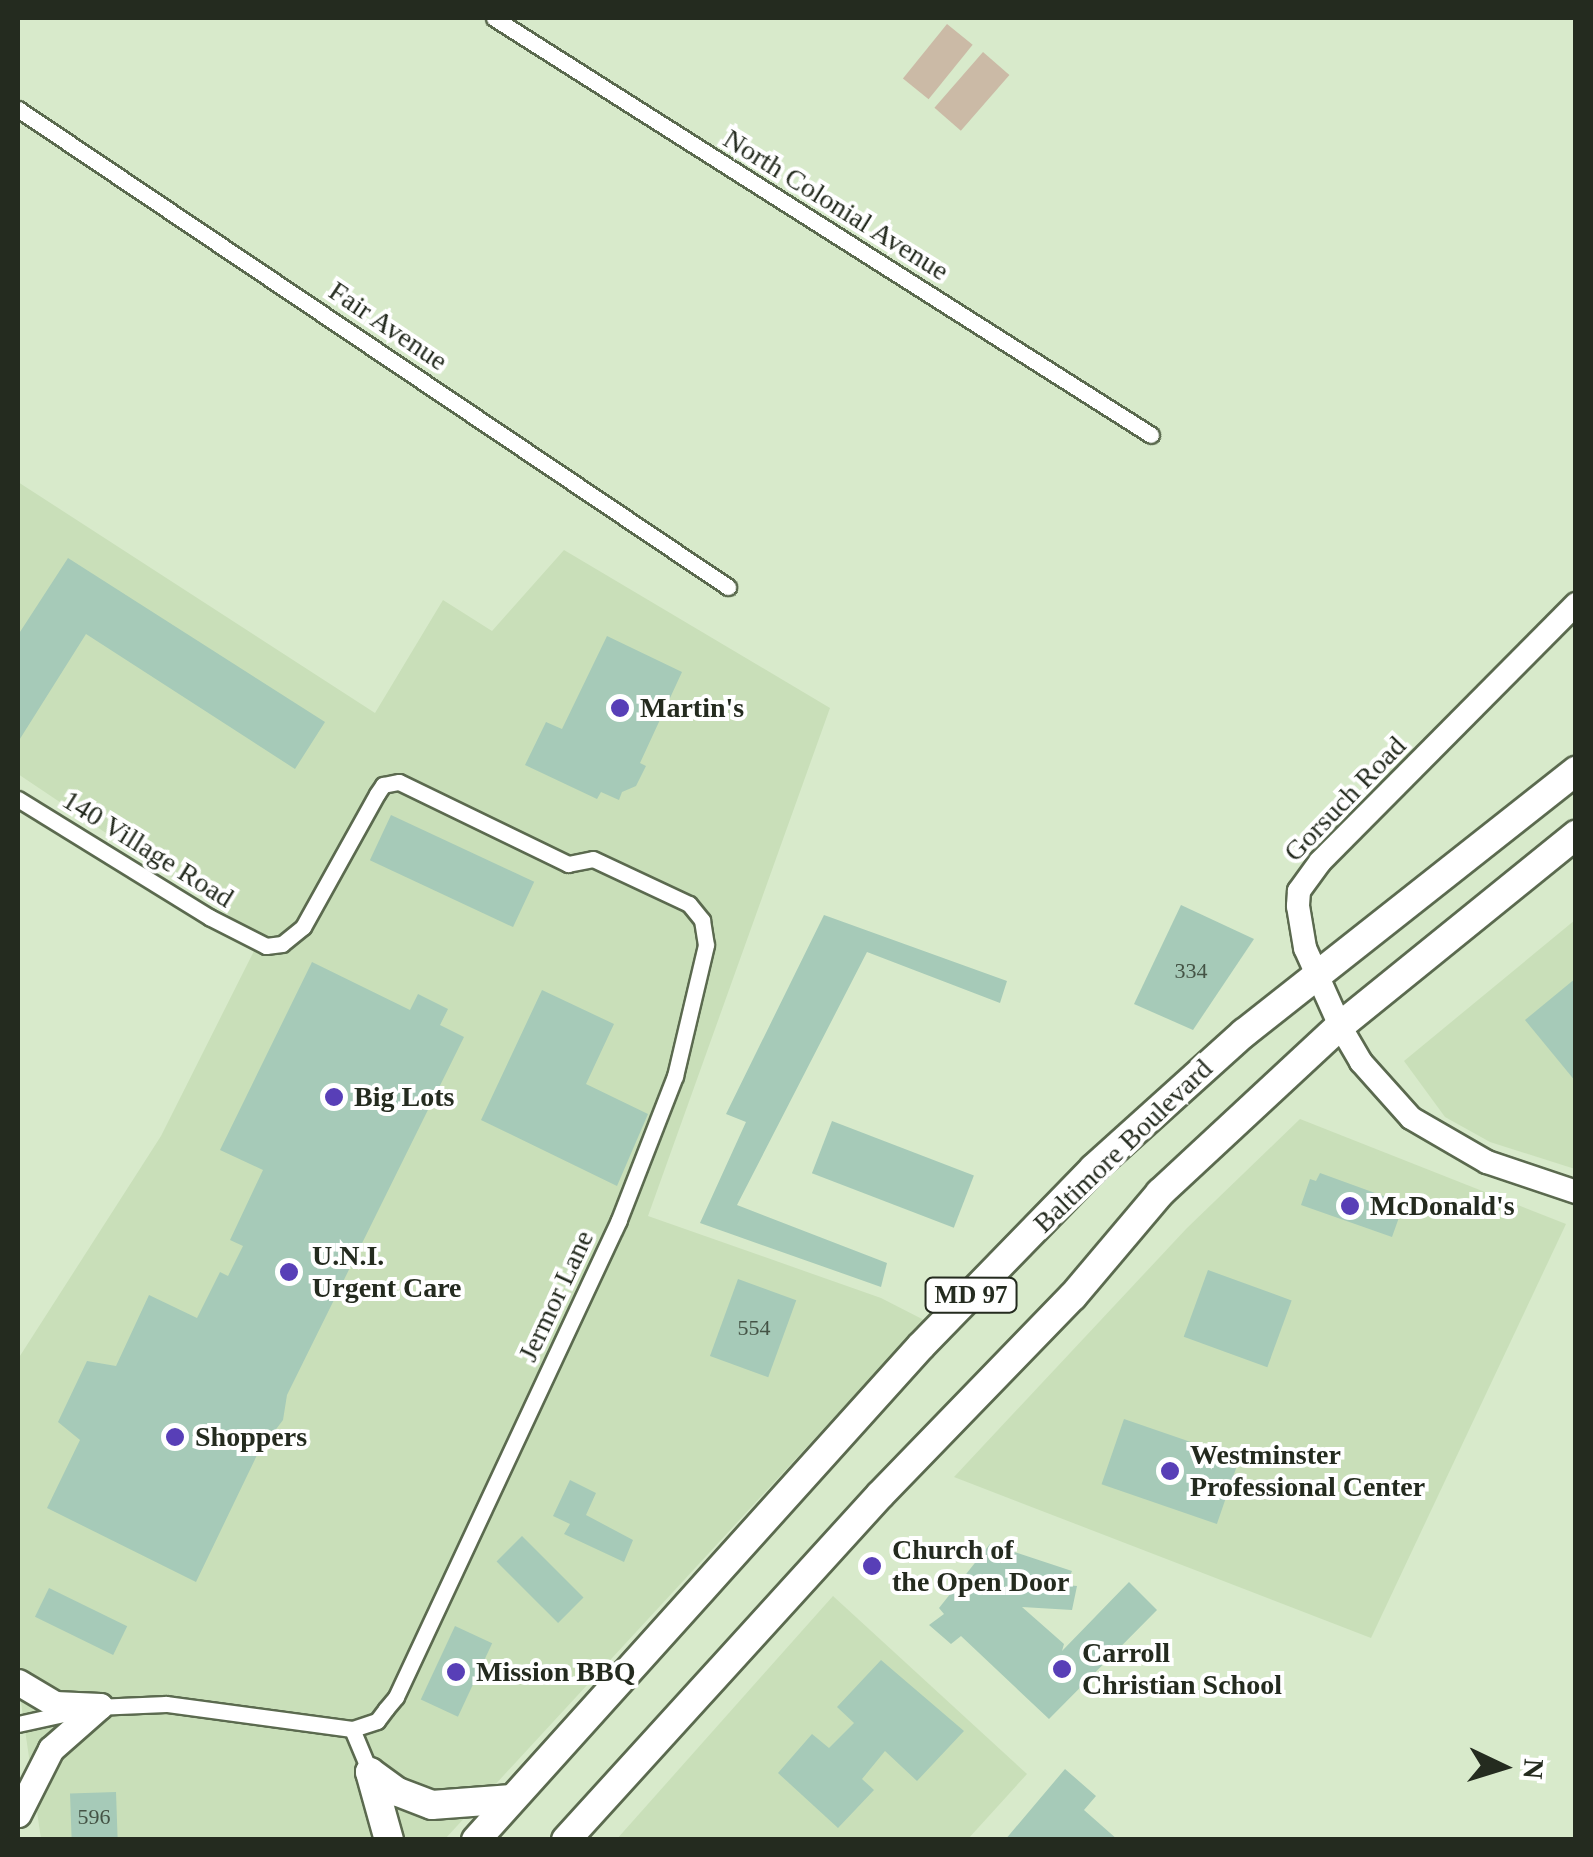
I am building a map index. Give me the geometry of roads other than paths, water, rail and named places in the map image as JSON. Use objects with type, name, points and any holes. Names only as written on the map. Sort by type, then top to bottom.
[{"type":"highway","name":"Baltimore Boulevard","points":[[476,1840],[921,1346],[1094,1168],[1316,974],[1576,771]]},
{"type":"highway","name":"MD 97","points":[[566,1840],[880,1495],[1073,1296],[1160,1192],[1340,1026],[1576,835]]},
{"type":"highway","points":[[370,1772],[398,1792],[432,1806],[512,1799]]},
{"type":"highway","points":[[370,1772],[389,1840]]},
{"type":"main road","points":[[18,1682],[55,1704],[100,1706]]},
{"type":"main road","points":[[18,1814],[51,1749],[100,1706]]},
{"type":"main road","points":[[18,1829],[20,1840]]},
{"type":"street","name":"North Colonial Avenue","points":[[494,18],[1151,435]]},
{"type":"street","name":"Fair Avenue","points":[[18,109],[728,587]]},
{"type":"street","name":"Gorsuch Road","points":[[1576,604],[1308,875],[1299,891],[1299,927],[1316,974],[1361,1062],[1424,1129],[1487,1162],[1576,1192]]},
{"type":"street","name":"Jermor Lane","points":[[251,942],[266,946],[282,944],[303,927],[377,794],[391,782],[417,789],[568,864],[594,859],[689,904],[704,927],[704,960],[675,1076],[619,1220],[396,1697],[377,1721],[352,1729]]},
{"type":"street","name":"140 Village Road","points":[[18,798],[251,942]]},
{"type":"street","points":[[18,1724],[100,1706],[166,1704],[352,1729],[370,1772]]},
{"type":"place","name":"Martin's","points":[[620,708]]},
{"type":"place","name":"Big Lots","points":[[334,1097]]},
{"type":"place","name":"McDonald's","points":[[1350,1206]]},
{"type":"place","name":"U.N.I. Urgent Care","points":[[289,1272]]},
{"type":"place","name":"Shoppers","points":[[175,1437]]},
{"type":"place","name":"Westminster Professional Center","points":[[1170,1471]]},
{"type":"place","name":"Church of the Open Door","points":[[872,1566]]},
{"type":"place","name":"Carroll Christian School","points":[[1062,1669]]},
{"type":"place","name":"Mission BBQ","points":[[456,1672]]}]
